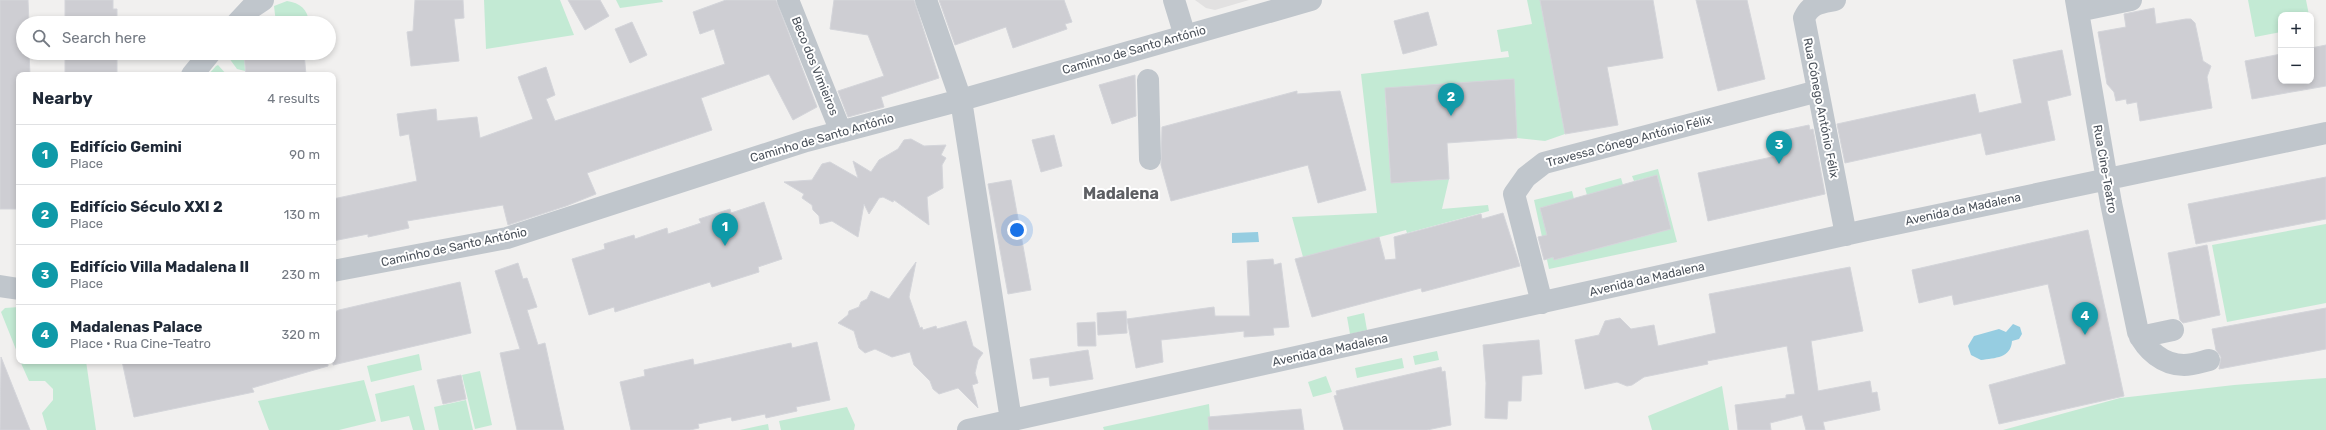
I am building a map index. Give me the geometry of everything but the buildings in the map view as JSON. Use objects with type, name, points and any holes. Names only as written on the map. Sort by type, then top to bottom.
[{"type":"street","points":[[244,16],[251,8],[263,0]]},
{"type":"street","name":"Beco dos Vimieiros","points":[[788,0],[841,132]]},
{"type":"street","points":[[926,0],[961,100],[1011,420]]},
{"type":"street","points":[[1174,0],[1185,36]]},
{"type":"street","name":"Caminho de Santo António","points":[[336,270],[507,238],[716,169],[841,132],[961,100],[1310,0]]},
{"type":"street","name":"Rua Cónego António Félix","points":[[1835,0],[1812,6],[1809,8],[1804,18],[1846,235]]},
{"type":"street","points":[[2077,5],[2131,0]]},
{"type":"street","name":"Rua Cine-Teatro","points":[[2077,5],[2107,178],[2124,267],[2140,337],[2146,348],[2162,359],[2184,365],[2209,360]]},
{"type":"street","points":[[194,72],[204,60]]},
{"type":"street","points":[[1148,80],[1150,159]]},
{"type":"street","name":"Travessa Cónego António Félix","points":[[1542,303],[1514,194],[1526,177],[1544,163],[1818,91]]},
{"type":"street","name":"Avenida da Madalena","points":[[968,430],[1846,235],[2107,178],[2326,133]]},
{"type":"street","points":[[0,286],[16,289]]},
{"type":"street","points":[[2140,337],[2173,330]]},
{"type":"shaded area","points":[[1195,0],[1249,0],[1215,10],[1206,8]]},
{"type":"green space","points":[[484,0],[560,0],[574,35],[486,49]]},
{"type":"green space","points":[[616,0],[662,0],[663,2],[620,8]]},
{"type":"green space","points":[[1527,0],[1540,0],[1565,134],[1545,141],[1517,138],[1513,79],[1418,86],[1385,94],[1391,183],[1449,179],[1442,209],[1488,205],[1489,211],[1407,233],[1406,230],[1303,257],[1292,217],[1377,213],[1361,74],[1509,57],[1508,51],[1501,52],[1497,30],[1532,24]]},
{"type":"green space","points":[[2248,0],[2306,0],[2308,12],[2278,12],[2278,33],[2255,37]]},
{"type":"green space","points":[[287,1],[296,3],[305,10],[308,16],[275,16],[274,6]]},
{"type":"green space","points":[[230,60],[244,60],[245,71],[237,69]]},
{"type":"green space","points":[[218,65],[224,72],[211,72]]},
{"type":"green space","points":[[1658,169],[1677,242],[1549,269],[1534,200],[1572,191],[1574,199],[1540,208],[1554,260],[1671,229],[1657,175],[1634,181],[1632,176]]},
{"type":"green space","points":[[1621,178],[1623,185],[1587,195],[1585,188]]},
{"type":"green space","points":[[2326,224],[2326,303],[2227,322],[2212,245]]},
{"type":"green space","points":[[16,307],[16,350],[1,312],[5,308]]},
{"type":"green space","points":[[1364,313],[1367,330],[1350,334],[1347,317]]},
{"type":"green space","points":[[1437,351],[1439,360],[1415,365],[1413,356]]},
{"type":"green space","points":[[419,354],[422,370],[371,382],[367,366]]},
{"type":"green space","points":[[1402,358],[1404,368],[1357,378],[1355,368]]},
{"type":"green space","points":[[21,364],[86,364],[96,430],[47,430],[42,413],[53,400],[53,389],[45,381],[29,381]]},
{"type":"green space","points":[[480,371],[492,425],[475,429],[462,375]]},
{"type":"green space","points":[[1326,376],[1332,392],[1313,397],[1308,382]]},
{"type":"green space","points":[[2326,378],[2326,430],[2003,430],[2120,398],[2234,385]]},
{"type":"green space","points":[[364,380],[376,421],[339,430],[269,430],[258,401]]},
{"type":"green space","points":[[414,385],[425,430],[413,430],[409,416],[381,422],[375,394]]},
{"type":"green space","points":[[1722,386],[1729,430],[1652,430],[1648,416]]},
{"type":"green space","points":[[466,400],[473,430],[439,430],[434,407]]},
{"type":"green space","points":[[1209,404],[1211,430],[1104,430],[1103,427]]},
{"type":"green space","points":[[847,407],[855,425],[854,430],[781,430],[779,421]]},
{"type":"green space","points":[[768,424],[769,430],[740,430]]},
{"type":"water","points":[[1258,232],[1259,242],[1232,243],[1232,233]]},
{"type":"water","points":[[2013,324],[2020,327],[2022,334],[2019,339],[2012,341],[2009,351],[2005,354],[1997,358],[1981,360],[1971,355],[1968,346],[1974,336],[1999,329],[2006,332]]},
{"type":"place","name":"Edifício Século XXI 2","points":[[1451,116]]},
{"type":"place","name":"Edifício Villa Madalena II","points":[[1779,164]]},
{"type":"place","name":"Edifício Gemini","points":[[725,246]]},
{"type":"place","name":"Madalenas Palace","points":[[2085,335]]},
{"type":"district","name":"Madalena","points":[[1121,193]]}]
